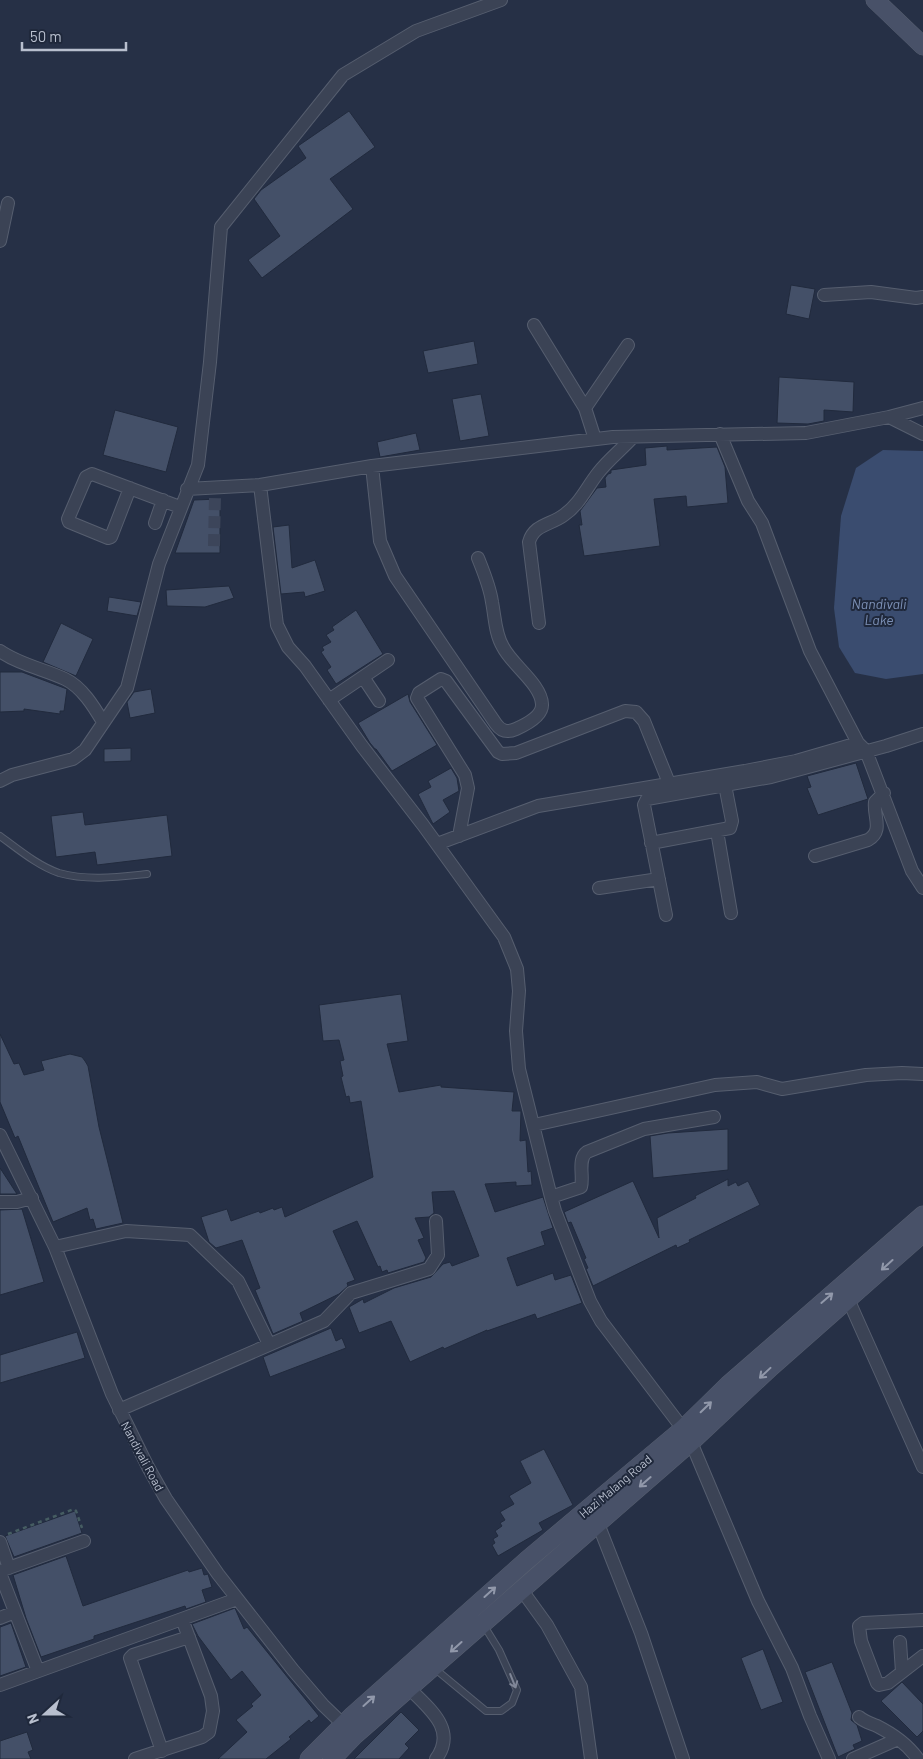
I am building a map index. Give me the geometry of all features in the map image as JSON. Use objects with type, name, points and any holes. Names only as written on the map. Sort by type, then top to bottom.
[{"type":"main road","points":[[875,0],[923,46]]},
{"type":"main road","name":"Hazi Malang Road","points":[[687,1436],[728,1385],[923,1215]]},
{"type":"main road","name":"Hazi Malang Road","points":[[309,1759],[409,1688],[433,1668],[477,1616],[594,1514],[771,1367],[923,1233]]},
{"type":"main road","name":"Hazi Malang Road","points":[[332,1759],[349,1730],[419,1656],[477,1616],[521,1590],[594,1514]]},
{"type":"street","points":[[0,781],[12,775],[73,759],[85,750],[127,688],[159,564],[198,465],[210,362],[221,227],[343,75],[416,31],[501,0]]},
{"type":"street","points":[[0,241],[8,203]]},
{"type":"street","points":[[824,295],[871,292],[921,301]]},
{"type":"street","points":[[534,325],[585,408],[595,439]]},
{"type":"street","points":[[585,408],[628,344]]},
{"type":"street","points":[[187,489],[215,493],[372,466],[595,439],[633,436],[806,433],[889,417],[923,408]]},
{"type":"street","points":[[889,417],[923,434]]},
{"type":"street","points":[[720,434],[748,501],[762,522],[810,651],[862,747],[884,793],[912,871],[923,888]]},
{"type":"street","points":[[539,624],[529,542],[531,536],[537,528],[566,515],[600,471],[633,436]]},
{"type":"street","points":[[372,466],[380,540],[395,576],[500,730],[509,732],[539,714],[542,704],[539,693],[503,648],[496,627],[488,583],[478,558]]},
{"type":"street","points":[[130,488],[111,537],[105,537],[69,522],[68,519],[86,477],[92,474],[163,500],[180,507]]},
{"type":"street","points":[[260,485],[277,625],[288,647],[305,666],[504,937],[517,969],[519,990],[516,1031],[519,1069],[555,1211],[590,1301],[601,1321],[687,1436],[758,1602],[792,1668],[828,1759]]},
{"type":"street","points":[[155,523],[163,500]]},
{"type":"street","points":[[0,651],[27,665],[66,679],[78,688],[95,707],[103,722]]},
{"type":"street","points":[[329,700],[388,660]]},
{"type":"street","points":[[363,677],[379,701]]},
{"type":"street","points":[[459,836],[468,781],[417,698],[418,693],[440,679],[446,681],[498,752],[502,754],[516,752],[625,711],[636,712],[644,721],[669,783]]},
{"type":"street","points":[[437,844],[538,806],[745,771],[923,734]]},
{"type":"street","points":[[666,915],[644,805],[647,799],[771,776],[862,747]]},
{"type":"street","points":[[651,843],[726,830],[732,824],[725,785]]},
{"type":"street","points":[[815,856],[874,837],[877,828],[875,802],[884,793]]},
{"type":"street","points":[[717,831],[732,913]]},
{"type":"street","points":[[599,888],[658,880]]},
{"type":"street","points":[[534,1126],[715,1085],[757,1082],[782,1089],[866,1074],[923,1074]]},
{"type":"street","points":[[552,1197],[581,1187],[583,1180],[582,1159],[583,1155],[587,1152],[644,1129],[714,1117]]},
{"type":"street","name":"Nandivali Road","points":[[0,1135],[55,1247],[119,1410],[166,1499],[237,1599],[293,1670],[349,1730]]},
{"type":"street","points":[[0,1202],[17,1202],[32,1198]]},
{"type":"street","points":[[119,1410],[324,1321],[351,1293],[429,1269],[438,1256],[436,1221]]},
{"type":"street","points":[[55,1247],[126,1231],[190,1235],[238,1281],[269,1344]]},
{"type":"street","points":[[848,1299],[923,1467]]},
{"type":"street","points":[[594,1514],[641,1633],[683,1759]]},
{"type":"street","points":[[3,1571],[84,1541]]},
{"type":"street","points":[[0,1542],[3,1571],[15,1612],[38,1671]]},
{"type":"street","points":[[521,1590],[547,1625],[581,1687],[591,1759]]},
{"type":"street","points":[[0,1685],[237,1599]]},
{"type":"street","points":[[0,1618],[15,1612]]},
{"type":"street","points":[[135,1759],[202,1737],[209,1732],[212,1724],[214,1711],[211,1696],[182,1619]]},
{"type":"street","points":[[923,1620],[863,1623],[859,1626],[862,1641],[879,1685],[885,1684],[923,1656]]},
{"type":"street","points":[[162,1750],[130,1658],[133,1655],[188,1637]]},
{"type":"street","points":[[900,1642],[902,1672]]},
{"type":"street","points":[[409,1688],[437,1717],[441,1725],[444,1742],[436,1759]]},
{"type":"street","points":[[859,1717],[898,1739],[910,1748],[918,1759]]},
{"type":"street","points":[[853,1759],[898,1739]]},
{"type":"lane","points":[[0,836],[39,863],[58,872],[80,877],[109,878],[147,874]]},
{"type":"lane","points":[[419,1656],[486,1711],[501,1711],[512,1703],[517,1690],[499,1650],[477,1616]]},
{"type":"path","points":[[0,1537],[74,1509],[85,1536],[84,1541]]},
{"type":"water","name":"Nandivali Lake","points":[[883,450],[923,451],[923,674],[886,679],[855,673],[839,647],[834,608],[841,516],[856,468]]},
{"type":"building","points":[[349,111],[375,147],[330,179],[353,209],[262,278],[248,260],[280,236],[254,199],[261,190],[306,158],[298,146]]},
{"type":"building","points":[[791,285],[815,289],[809,319],[786,314]]},
{"type":"building","points":[[474,341],[478,364],[428,373],[423,351]]},
{"type":"building","points":[[779,377],[854,382],[853,412],[824,410],[824,421],[808,424],[777,423]]},
{"type":"building","points":[[481,394],[489,436],[460,441],[452,399]]},
{"type":"building","points":[[115,410],[178,427],[166,472],[103,455]]},
{"type":"building","points":[[416,433],[420,450],[380,457],[377,442]]},
{"type":"building","points":[[667,446],[667,450],[717,447],[725,467],[728,503],[687,507],[686,496],[654,499],[660,546],[584,556],[579,525],[582,525],[580,511],[597,488],[606,487],[605,478],[611,473],[611,470],[646,465],[645,448]]},
{"type":"building","points":[[220,499],[220,553],[175,553],[194,500]]},
{"type":"building","points":[[289,525],[292,568],[315,560],[325,591],[305,597],[304,592],[281,594],[273,527]]},
{"type":"building","points":[[229,586],[234,598],[205,607],[167,606],[166,590]]},
{"type":"building","points":[[109,597],[141,602],[137,616],[107,611]]},
{"type":"building","points":[[356,610],[383,654],[336,684],[327,670],[331,667],[321,652],[324,650],[322,647],[331,642],[326,635],[334,630],[332,627]]},
{"type":"building","points":[[61,623],[93,639],[76,676],[43,662]]},
{"type":"building","points":[[0,672],[22,672],[67,689],[64,711],[60,711],[60,714],[24,709],[24,711],[0,712]]},
{"type":"building","points":[[151,689],[155,713],[130,718],[127,702],[134,692]]},
{"type":"building","points":[[408,694],[410,702],[437,745],[392,771],[370,743],[358,723]]},
{"type":"building","points":[[131,748],[131,761],[104,762],[104,749]]},
{"type":"building","points":[[856,763],[868,799],[818,815],[807,788],[811,787],[807,776]]},
{"type":"building","points":[[451,768],[457,778],[459,791],[443,800],[450,812],[433,824],[418,794],[431,787],[428,781]]},
{"type":"building","points":[[83,812],[85,825],[167,815],[172,856],[97,865],[95,852],[56,857],[51,816]]},
{"type":"building","points":[[401,994],[408,1041],[387,1044],[399,1092],[441,1085],[441,1087],[514,1092],[512,1111],[521,1111],[520,1141],[526,1140],[528,1172],[531,1171],[532,1185],[516,1186],[516,1182],[485,1184],[495,1212],[543,1197],[553,1228],[541,1232],[545,1245],[507,1258],[517,1286],[553,1273],[555,1280],[571,1275],[582,1303],[537,1319],[535,1314],[487,1330],[410,1362],[391,1321],[359,1333],[349,1307],[363,1299],[364,1303],[394,1288],[431,1277],[443,1264],[450,1262],[452,1266],[479,1256],[454,1191],[432,1192],[434,1213],[429,1217],[415,1218],[424,1238],[418,1240],[426,1258],[424,1262],[388,1273],[387,1270],[382,1272],[357,1221],[333,1231],[355,1280],[347,1283],[348,1286],[339,1294],[300,1313],[303,1321],[273,1334],[255,1290],[260,1288],[242,1240],[216,1248],[209,1242],[201,1217],[227,1209],[231,1221],[259,1211],[260,1213],[282,1207],[285,1217],[373,1177],[361,1101],[350,1103],[349,1096],[346,1097],[341,1077],[343,1076],[340,1061],[344,1060],[339,1040],[323,1041],[319,1005]]},
{"type":"building","points":[[0,1034],[14,1064],[19,1063],[24,1075],[44,1070],[41,1061],[70,1054],[82,1057],[85,1061],[88,1066],[99,1127],[123,1223],[96,1229],[93,1219],[90,1220],[87,1208],[53,1222],[18,1136],[15,1138],[0,1102]]},
{"type":"building","points":[[728,1129],[728,1170],[653,1178],[650,1136]]},
{"type":"building","points":[[0,1168],[17,1194],[0,1194]]},
{"type":"building","points":[[728,1179],[728,1186],[736,1182],[738,1186],[748,1181],[760,1205],[689,1240],[690,1242],[677,1248],[676,1245],[593,1286],[586,1269],[588,1268],[584,1259],[586,1258],[571,1222],[568,1223],[564,1212],[633,1181],[659,1238],[657,1218]]},
{"type":"building","points":[[22,1209],[44,1282],[0,1295],[0,1210]]},
{"type":"building","points":[[331,1328],[336,1341],[342,1338],[346,1348],[270,1377],[263,1357]]},
{"type":"building","points":[[77,1332],[85,1358],[0,1383],[0,1355]]},
{"type":"building","points":[[544,1449],[573,1505],[539,1523],[543,1530],[498,1556],[492,1545],[495,1543],[493,1539],[498,1536],[495,1531],[502,1526],[500,1523],[505,1520],[500,1512],[514,1504],[509,1496],[531,1483],[520,1461]]},
{"type":"building","points":[[75,1511],[82,1533],[14,1557],[5,1536]]},
{"type":"building","points":[[66,1556],[83,1606],[188,1570],[189,1572],[202,1568],[204,1575],[208,1574],[212,1587],[202,1590],[206,1602],[186,1609],[185,1606],[94,1636],[94,1639],[41,1657],[26,1618],[13,1575]]},
{"type":"building","points":[[235,1608],[244,1629],[247,1627],[319,1716],[311,1723],[309,1720],[289,1737],[291,1739],[266,1759],[218,1759],[247,1732],[236,1720],[253,1706],[251,1704],[261,1695],[242,1671],[231,1680],[198,1636],[192,1624]]},
{"type":"building","points":[[11,1623],[26,1667],[0,1676],[0,1627]]},
{"type":"building","points":[[763,1649],[783,1702],[761,1710],[741,1658]]},
{"type":"building","points":[[832,1662],[852,1713],[851,1720],[857,1725],[862,1741],[853,1745],[855,1749],[838,1757],[805,1672]]},
{"type":"building","points":[[902,1682],[923,1704],[923,1731],[917,1737],[881,1701]]},
{"type":"building","points":[[401,1712],[419,1730],[405,1744],[409,1748],[399,1759],[354,1759]]},
{"type":"building","points":[[27,1732],[33,1750],[28,1752],[31,1759],[0,1759],[0,1741]]},
{"type":"tunnel","points":[[214,546],[215,498]]}]
